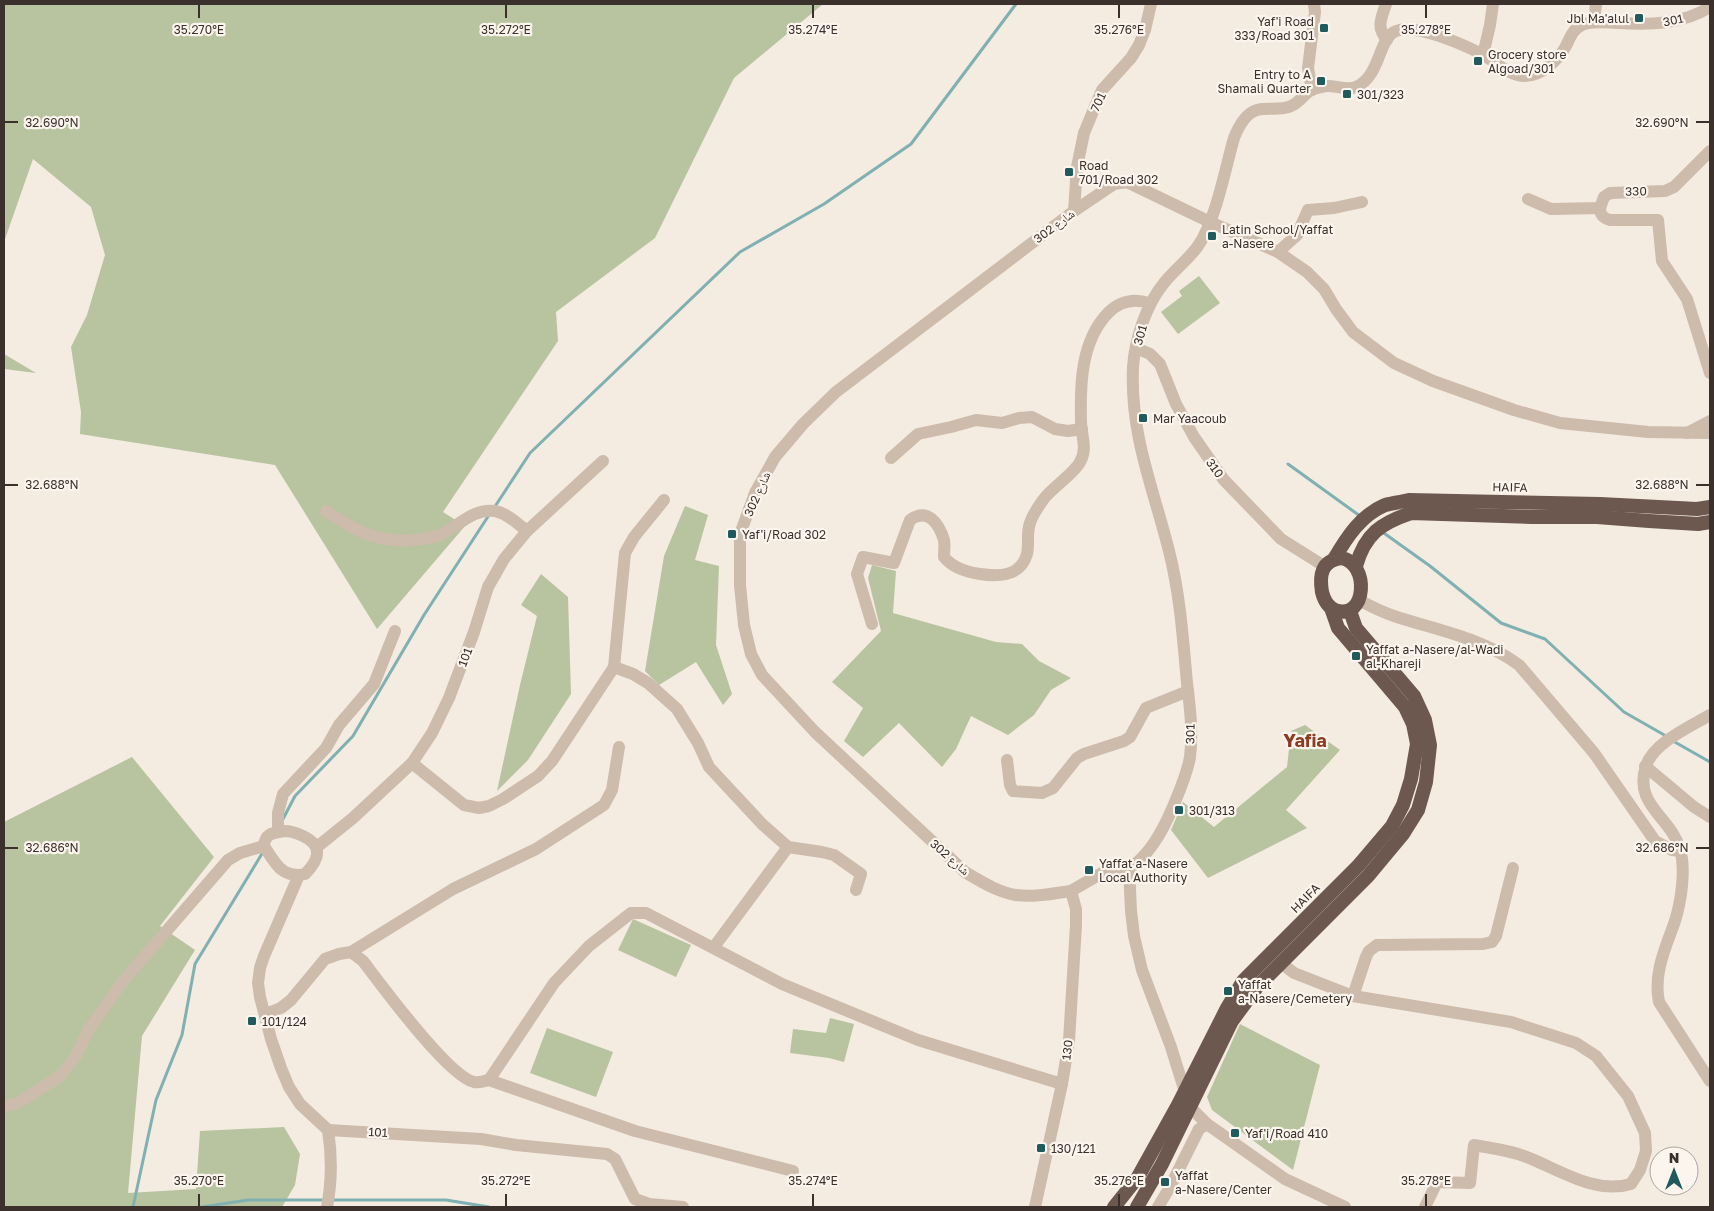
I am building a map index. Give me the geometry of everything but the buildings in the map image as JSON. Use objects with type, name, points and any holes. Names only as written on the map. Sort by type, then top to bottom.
[{"type":"highway","name":"HAIFA","points":[[1329,563],[1367,515],[1386,505],[1409,500],[1600,504],[1698,509],[1710,507]]},
{"type":"highway","points":[[1356,566],[1365,543],[1380,527],[1393,519],[1411,513],[1598,517],[1698,524],[1710,522]]},
{"type":"highway","points":[[1137,1207],[1154,1180],[1191,1108],[1232,1021],[1256,987],[1368,876],[1403,834],[1418,810],[1426,782],[1430,744],[1425,720],[1414,696],[1356,628],[1355,606],[1360,578],[1356,566],[1346,558],[1329,563],[1321,577],[1322,593],[1326,603],[1337,611],[1355,606]]},
{"type":"highway","name":"HAIFA","points":[[1114,1207],[1138,1177],[1243,981],[1358,866],[1392,826],[1403,804],[1411,779],[1417,744],[1413,724],[1405,707],[1338,628],[1331,608]]},
{"type":"street","name":"701","points":[[1074,211],[1077,167],[1084,133],[1102,90],[1131,58],[1139,45],[1145,30],[1151,4]]},
{"type":"street","points":[[1314,4],[1315,12],[1308,68],[1312,90],[1328,86],[1353,88],[1366,82],[1375,68],[1387,40],[1396,31],[1409,30],[1429,32],[1483,55],[1510,73],[1524,76],[1534,75],[1555,60],[1565,47],[1570,36],[1582,25],[1594,22],[1596,4]]},
{"type":"street","points":[[1386,4],[1380,26],[1381,33],[1387,40]]},
{"type":"street","points":[[1483,55],[1493,4]]},
{"type":"street","name":"301","points":[[1594,22],[1647,25],[1667,23],[1686,18],[1710,7]]},
{"type":"street","name":"301","points":[[1129,869],[1143,858],[1156,839],[1165,824],[1185,776],[1190,756],[1191,709],[1183,627],[1170,552],[1142,458],[1135,424],[1133,366],[1136,348],[1149,303],[1163,284],[1198,246],[1210,222],[1238,127],[1256,110],[1283,109],[1293,106],[1312,90]]},
{"type":"street","name":"330","points":[[1600,208],[1604,197],[1617,191],[1665,191],[1674,187],[1710,151]]},
{"type":"street","name":"شارع 302","points":[[1071,891],[1033,897],[1019,897],[1003,893],[965,872],[815,732],[762,675],[751,654],[744,625],[740,585],[740,534],[755,493],[774,457],[803,424],[836,392],[1074,211],[1114,184],[1127,182],[1278,252],[1307,272],[1324,289],[1352,332],[1394,363],[1433,381],[1514,410],[1560,423],[1648,432],[1710,433]]},
{"type":"street","points":[[1528,199],[1551,209],[1600,208],[1600,214],[1610,220],[1658,220],[1662,261],[1687,299],[1710,373]]},
{"type":"street","points":[[1278,252],[1297,235],[1308,210],[1334,208],[1362,202]]},
{"type":"street","points":[[872,624],[857,574],[863,556],[894,563],[910,520],[916,516],[923,515],[932,518],[938,524],[944,542],[944,557],[950,565],[968,572],[992,576],[1007,575],[1018,569],[1027,554],[1029,525],[1043,500],[1080,463],[1084,447],[1082,374],[1086,352],[1093,333],[1114,308],[1125,301],[1139,300],[1149,303]]},
{"type":"street","name":"310","points":[[1136,348],[1150,354],[1160,364],[1184,421],[1224,480],[1281,539],[1329,563]]},
{"type":"street","points":[[891,458],[918,434],[951,428],[976,420],[1002,423],[1019,418],[1032,417],[1055,429],[1068,431],[1082,428]]},
{"type":"street","points":[[1687,433],[1710,421]]},
{"type":"street","name":"101","points":[[317,847],[353,818],[412,763],[432,733],[449,698],[474,632],[488,587],[504,559],[527,531],[603,461]]},
{"type":"street","points":[[412,763],[464,805],[479,808],[489,806],[503,799],[538,776],[552,761],[614,668],[625,552],[634,537],[664,500]]},
{"type":"street","points":[[326,511],[348,526],[368,536],[387,540],[428,539],[443,533],[481,511],[503,513],[527,531]]},
{"type":"street","points":[[1355,606],[1481,644],[1511,658],[1594,753],[1655,841],[1672,850],[1681,851]]},
{"type":"street","points":[[278,832],[278,813],[283,794],[326,748],[339,725],[374,684],[395,631]]},
{"type":"street","points":[[614,668],[633,674],[648,683],[677,709],[709,767],[762,824],[788,847],[822,852],[834,856],[860,874],[856,890]]},
{"type":"street","points":[[1007,760],[1010,785],[1013,791],[1042,793],[1053,788],[1078,758],[1084,754],[1124,741],[1130,737],[1146,708],[1188,690]]},
{"type":"street","points":[[1710,715],[1657,748],[1645,766],[1643,788],[1646,798],[1653,809],[1675,836],[1681,851],[1680,897],[1676,919],[1666,943],[1656,989],[1659,1002],[1710,1081]]},
{"type":"street","points":[[265,1014],[281,1008],[290,1000],[325,959],[351,952],[453,889],[536,849],[604,806],[612,790],[619,747]]},
{"type":"street","points":[[1645,766],[1694,807],[1710,817]]},
{"type":"street","points":[[290,831],[311,840],[317,847],[316,860],[305,874],[291,875],[284,873],[264,846],[266,837],[270,833],[278,832],[290,831]]},
{"type":"street","points":[[4,1106],[18,1103],[59,1077],[76,1056],[89,1029],[124,980],[228,860],[240,853],[264,846]]},
{"type":"street","points":[[714,947],[788,847]]},
{"type":"street","points":[[1353,996],[1366,957],[1369,951],[1377,945],[1483,944],[1492,942],[1496,936],[1514,868]]},
{"type":"street","points":[[1071,891],[1102,873],[1129,869],[1130,911],[1142,970],[1171,1047],[1191,1108],[1207,1124],[1285,1178],[1345,1207]]},
{"type":"street","points":[[299,875],[260,968],[258,983],[274,1046],[289,1087],[300,1104],[328,1130],[331,1152],[328,1207]]},
{"type":"street","name":"130","points":[[1035,1207],[1062,1084],[1069,1042],[1076,925],[1076,909],[1071,891]]},
{"type":"street","points":[[489,1080],[554,983],[589,946],[631,914],[646,913],[782,984],[918,1040],[1062,1084]]},
{"type":"street","points":[[351,952],[363,961],[445,1062],[465,1078],[474,1082],[489,1080],[635,1131],[793,1172]]},
{"type":"street","points":[[1281,963],[1294,973],[1353,996],[1511,1022],[1576,1043],[1596,1056],[1628,1096],[1646,1133],[1646,1151],[1640,1170],[1631,1184],[1618,1188],[1590,1184],[1522,1155],[1474,1145],[1470,1183],[1437,1182],[1425,1207]]},
{"type":"street","points":[[1158,1207],[1199,1129],[1207,1124]]},
{"type":"street","name":"101","points":[[328,1130],[481,1139],[516,1145],[607,1154],[615,1159],[635,1199],[649,1204],[683,1207]]},
{"type":"green space","points":[[4,4],[823,4],[734,78],[655,238],[556,312],[558,341],[443,512],[465,526],[377,629],[275,465],[80,434],[81,412],[71,347],[87,315],[105,255],[91,207],[33,159],[4,242]]},
{"type":"green space","points":[[1199,276],[1220,303],[1178,334],[1161,312],[1182,296],[1179,291]]},
{"type":"green space","points":[[4,354],[36,373],[4,369]]},
{"type":"green space","points":[[685,506],[708,515],[695,560],[719,566],[716,645],[732,694],[723,705],[696,662],[659,685],[645,671],[664,556]]},
{"type":"green space","points":[[872,565],[896,571],[893,613],[996,642],[1022,644],[1039,661],[1071,678],[1051,690],[1034,715],[1008,735],[971,716],[956,749],[942,767],[899,723],[863,757],[844,741],[863,708],[832,682],[881,631],[868,578]]},
{"type":"green space","points":[[541,574],[568,597],[571,694],[528,760],[497,791],[537,616],[521,605]]},
{"type":"green space","points":[[1305,725],[1340,750],[1286,810],[1307,828],[1208,878],[1171,830],[1183,802],[1214,827],[1287,767],[1291,731]]},
{"type":"green space","points":[[132,757],[214,857],[160,926],[195,950],[142,1036],[128,1193],[196,1189],[200,1131],[284,1127],[300,1154],[295,1185],[282,1207],[4,1207],[4,822]]},
{"type":"green space","points":[[633,919],[691,945],[676,977],[618,950]]},
{"type":"green space","points":[[830,1018],[854,1024],[844,1062],[790,1053],[793,1029],[826,1033]]},
{"type":"green space","points":[[1240,1024],[1320,1065],[1293,1170],[1212,1110],[1207,1097]]},
{"type":"green space","points":[[547,1028],[613,1052],[596,1097],[530,1073]]},
{"type":"waterway","points":[[494,508],[530,453],[740,252],[824,204],[911,144],[1016,4]]},
{"type":"waterway","points":[[1288,464],[1360,516]]},
{"type":"waterway","points":[[283,819],[295,796],[353,736],[424,615],[489,515]]},
{"type":"waterway","points":[[1381,531],[1430,566],[1501,623],[1545,639],[1624,712],[1666,736]]},
{"type":"waterway","points":[[1673,741],[1710,762]]},
{"type":"waterway","points":[[133,1207],[156,1100],[182,1035],[195,964],[263,852]]},
{"type":"waterway","points":[[202,1207],[248,1200],[324,1200]]},
{"type":"waterway","points":[[330,1200],[446,1200],[489,1207]]},
{"type":"place","name":"Jbl Ma'alul","points":[[1639,18]]},
{"type":"place","name":"Yaf'i Road 333/Road 301","points":[[1324,28]]},
{"type":"place","name":"Grocery store Algoad/301","points":[[1478,61]]},
{"type":"place","name":"Entry to A Shamali Quarter","points":[[1321,81]]},
{"type":"place","name":"301/323","points":[[1347,94]]},
{"type":"place","name":"Road 701/Road 302","points":[[1069,172]]},
{"type":"place","name":"Latin School/Yaffat a-Nasere","points":[[1212,236]]},
{"type":"place","name":"Mar Yaacoub","points":[[1143,418]]},
{"type":"place","name":"Yaf'i/Road 302","points":[[732,534]]},
{"type":"place","name":"Yaffat a-Nasere/al-Wadi al-Khareji","points":[[1356,656]]},
{"type":"place","name":"301/313","points":[[1179,810]]},
{"type":"place","name":"Yaffat a-Nasere Local Authority","points":[[1089,870]]},
{"type":"place","name":"Yaffat a-Nasere/Cemetery","points":[[1228,991]]},
{"type":"place","name":"101/124","points":[[252,1021]]},
{"type":"place","name":"Yaf'i/Road 410","points":[[1235,1133]]},
{"type":"place","name":"130/121","points":[[1041,1148]]},
{"type":"place","name":"Yaffat a-Nasere/Center","points":[[1165,1182]]},
{"type":"district","name":"Yafia","points":[[1305,740]]}]
